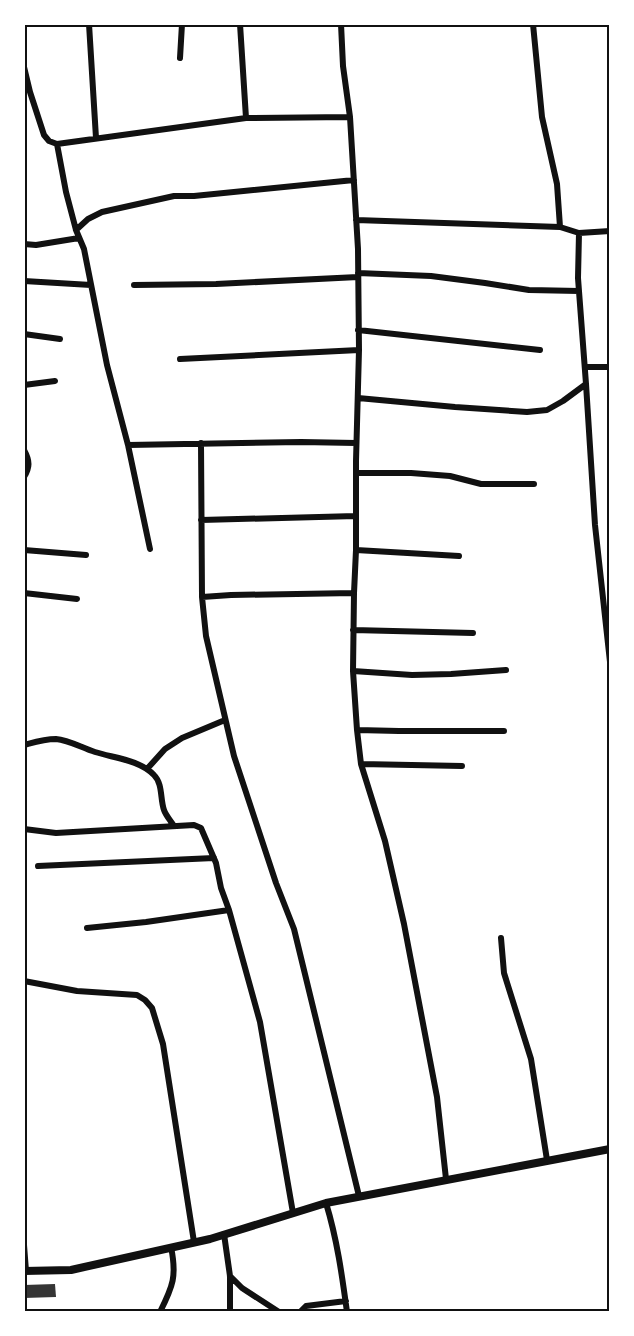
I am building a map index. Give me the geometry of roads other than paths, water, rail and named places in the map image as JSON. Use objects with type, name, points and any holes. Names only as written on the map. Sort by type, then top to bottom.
[{"type":"street","points":[[89,24],[96,138]]},
{"type":"street","points":[[180,58],[182,24]]},
{"type":"street","points":[[240,24],[246,118]]},
{"type":"street","points":[[341,24],[343,66],[350,117],[358,275],[357,550],[353,630],[357,730],[361,764],[385,841],[404,924],[436,1097],[446,1179]]},
{"type":"street","points":[[533,24],[542,117],[557,184],[560,227]]},
{"type":"street","points":[[24,67],[44,135],[49,141],[57,144],[246,118],[350,117]]},
{"type":"street","points":[[57,144],[66,192],[76,230],[84,249],[150,549]]},
{"type":"street","points":[[76,230],[88,219],[102,212],[174,196],[354,180]]},
{"type":"street","points":[[356,220],[560,227],[579,233],[610,231]]},
{"type":"street","points":[[579,233],[579,291],[595,525],[610,662]]},
{"type":"street","points":[[24,244],[36,245],[79,238]]},
{"type":"street","points":[[134,285],[216,284],[358,275],[431,276],[529,290],[579,291]]},
{"type":"street","points":[[24,281],[91,285]]},
{"type":"street","points":[[358,330],[540,350]]},
{"type":"street","points":[[24,334],[60,339]]},
{"type":"street","points":[[180,359],[359,350]]},
{"type":"street","points":[[585,368],[610,367]]},
{"type":"street","points":[[24,385],[55,381]]},
{"type":"street","points":[[358,398],[527,412],[547,410],[586,384]]},
{"type":"street","points":[[128,445],[144,443],[356,443]]},
{"type":"street","points":[[201,444],[202,597],[206,636],[234,756],[276,883],[294,929],[359,1196]]},
{"type":"street","points":[[24,450],[29,459],[29,468],[24,477]]},
{"type":"street","points":[[356,473],[411,473],[450,476],[481,484],[534,484]]},
{"type":"street","points":[[201,520],[356,516]]},
{"type":"street","points":[[24,550],[86,555]]},
{"type":"street","points":[[357,550],[459,556]]},
{"type":"street","points":[[24,593],[77,599]]},
{"type":"street","points":[[202,597],[354,593]]},
{"type":"street","points":[[353,630],[473,633]]},
{"type":"street","points":[[353,671],[412,675],[506,670]]},
{"type":"street","points":[[147,769],[165,749],[182,738],[225,720]]},
{"type":"street","points":[[357,730],[504,731]]},
{"type":"street","points":[[25,743],[58,739],[147,769],[156,776],[165,811],[174,826]]},
{"type":"street","points":[[361,764],[462,766]]},
{"type":"street","points":[[24,829],[56,834],[199,826],[214,858],[220,888],[229,910],[260,1022],[293,1213]]},
{"type":"street","points":[[38,866],[214,858]]},
{"type":"street","points":[[87,927],[146,922],[229,910]]},
{"type":"street","points":[[501,938],[504,973],[531,1059],[548,1160]]},
{"type":"street","points":[[24,981],[77,991],[137,995],[146,1000],[152,1008],[163,1044],[194,1242]]},
{"type":"street","points":[[24,1245],[25,1271],[71,1270],[194,1242],[326,1203],[610,1149]]},
{"type":"street","points":[[326,1203],[335,1234],[347,1312]]},
{"type":"street","points":[[224,1234],[230,1276],[230,1312]]},
{"type":"street","points":[[160,1312],[174,1278],[175,1265],[171,1247]]},
{"type":"street","points":[[230,1276],[242,1288],[279,1312]]},
{"type":"street","points":[[300,1312],[306,1306],[346,1301]]}]
